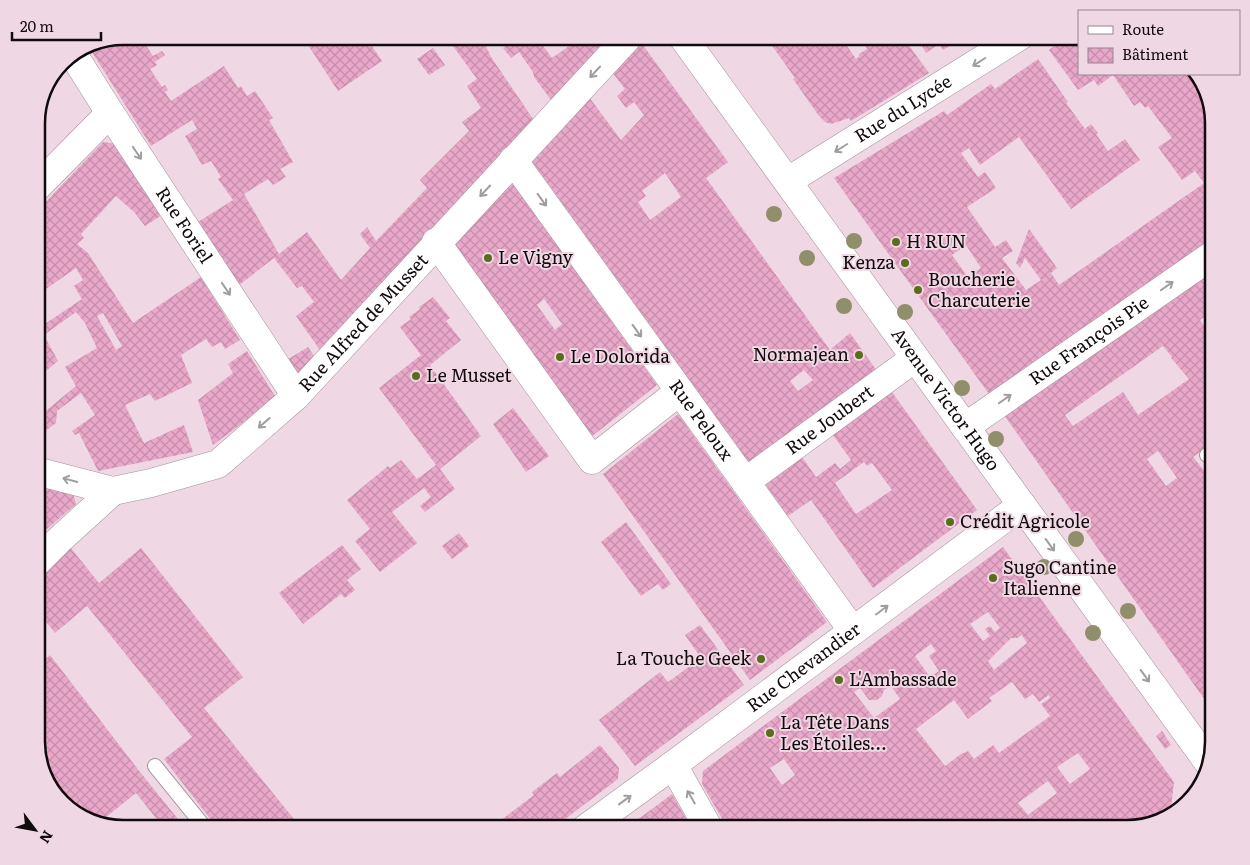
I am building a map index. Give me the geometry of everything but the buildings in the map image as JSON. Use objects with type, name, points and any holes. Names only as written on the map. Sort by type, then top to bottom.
[{"type":"street","name":"Rue Alfred de Musset","points":[[45,473],[113,491],[152,484],[218,464],[296,396],[620,45]]},
{"type":"street","name":"Avenue Victor Hugo","points":[[689,45],[1203,756]]},
{"type":"street","name":"Rue du Lycée","points":[[788,181],[1006,45]]},
{"type":"street","name":"Rue Foriel","points":[[77,60],[296,396]]},
{"type":"street","points":[[45,179],[110,113]]},
{"type":"street","name":"Rue Peloux","points":[[513,160],[854,631]]},
{"type":"street","points":[[436,242],[592,460],[680,391]]},
{"type":"street","name":"Rue François Pie","points":[[965,427],[1205,260]]},
{"type":"street","name":"Rue Joubert","points":[[745,482],[915,358]]},
{"type":"street","points":[[45,554],[113,491]]},
{"type":"street","name":"Rue Chevandier","points":[[597,820],[1022,505]]},
{"type":"street","points":[[673,765],[704,820]]},
{"type":"lane","points":[[155,766],[199,820]]},
{"type":"place","name":"H RUN","points":[[896,242]]},
{"type":"place","name":"Le Vigny","points":[[488,258]]},
{"type":"place","name":"Kenza","points":[[905,263]]},
{"type":"place","name":"Boucherie Charcuterie","points":[[918,290]]},
{"type":"place","name":"Normajean","points":[[859,355]]},
{"type":"place","name":"Le Dolorida","points":[[560,357]]},
{"type":"place","name":"Le Musset","points":[[416,376]]},
{"type":"place","name":"Crédit Agricole","points":[[950,522]]},
{"type":"place","name":"Sugo Cantine Italienne","points":[[993,578]]},
{"type":"place","name":"La Touche Geek","points":[[761,659]]},
{"type":"place","name":"L'Ambassade","points":[[839,680]]},
{"type":"place","name":"La Tête Dans Les Étoiles…","points":[[770,733]]}]
